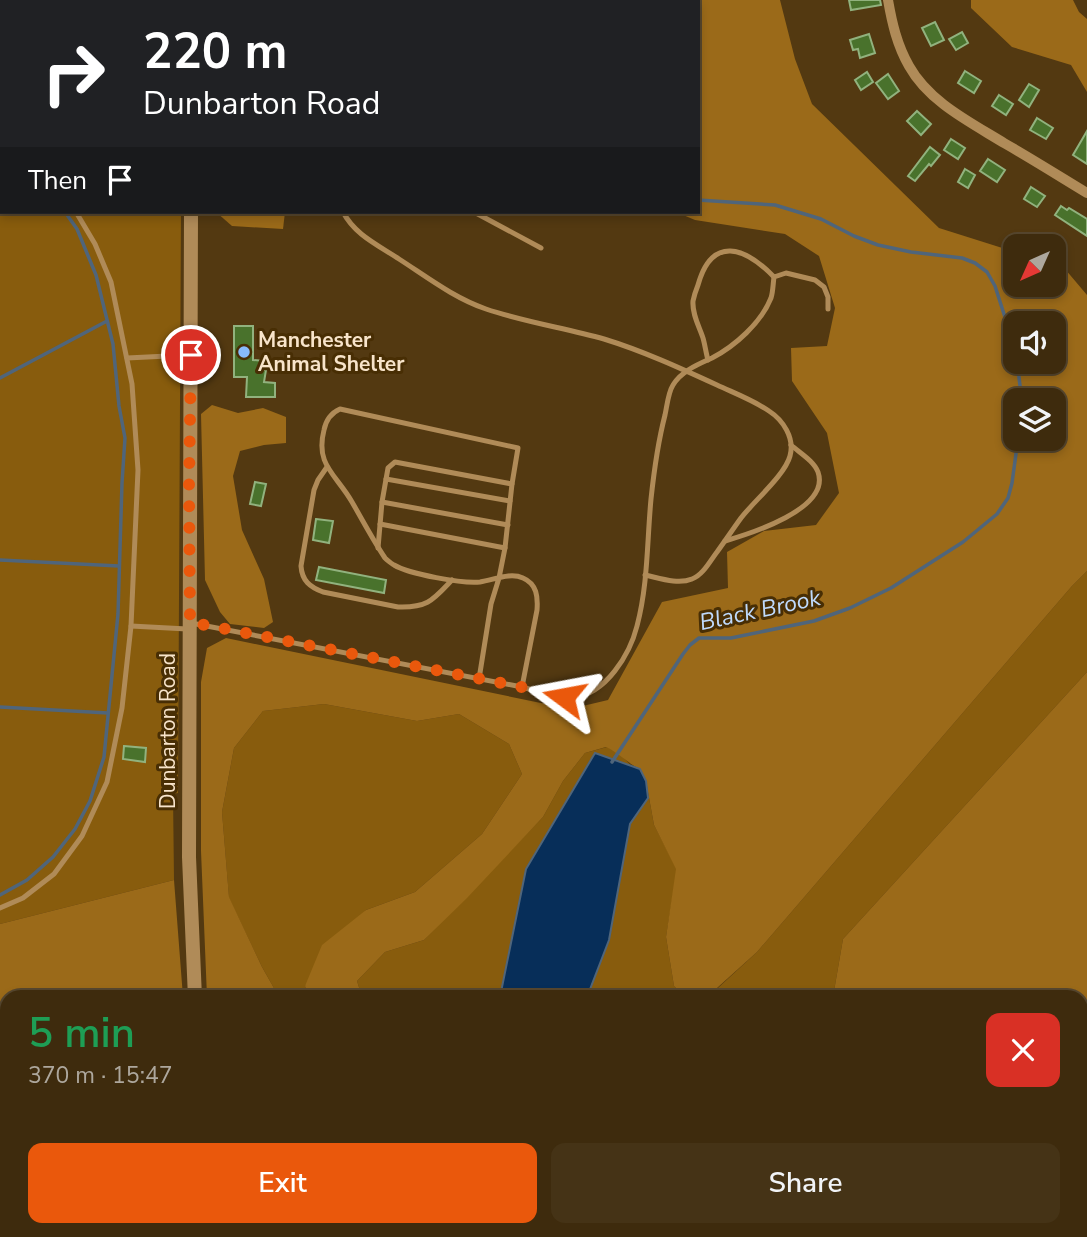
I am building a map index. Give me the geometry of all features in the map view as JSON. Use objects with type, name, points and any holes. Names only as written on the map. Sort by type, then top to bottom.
[{"type":"street","points":[[888,0],[892,25],[903,55],[930,93],[967,120],[1087,192]]},
{"type":"street","name":"Dunbarton Road","points":[[191,214],[189,857],[195,990]]},
{"type":"lane","points":[[0,908],[23,898],[54,874],[82,836],[107,782],[122,708],[131,626],[138,470],[132,384],[111,282],[95,244],[77,214]]},
{"type":"lane","points":[[344,214],[360,234],[467,301],[509,316],[630,348],[686,371],[769,411],[782,423],[789,433],[791,445],[790,456],[784,468],[741,518],[696,579],[685,582],[645,575]]},
{"type":"lane","points":[[478,214],[541,248]]},
{"type":"lane","points":[[708,360],[693,302],[705,264],[726,250],[743,253],[762,264],[774,277]]},
{"type":"lane","points":[[774,277],[786,273],[815,280],[824,287],[828,297],[828,309]]},
{"type":"lane","points":[[131,626],[190,626],[479,678],[555,696],[573,697],[598,687],[612,676],[637,627],[645,575],[651,498],[662,427],[673,384],[686,371],[737,341],[757,319],[771,297],[774,277]]},
{"type":"lane","points":[[127,358],[191,355]]},
{"type":"lane","points":[[479,678],[491,604],[499,578],[505,548],[518,448],[340,409],[333,412],[325,424],[322,438],[324,461],[385,558],[406,570],[452,580],[477,583],[499,578],[514,575],[525,578],[534,586],[538,598],[522,687]]},
{"type":"lane","points":[[725,541],[785,519],[816,491],[819,474],[815,466],[791,445]]},
{"type":"lane","points":[[378,548],[388,468],[395,462],[512,484]]},
{"type":"lane","points":[[327,467],[314,490],[301,566],[307,583],[323,592],[409,607],[430,602],[452,580]]},
{"type":"lane","points":[[386,479],[510,501]]},
{"type":"lane","points":[[383,502],[508,525]]},
{"type":"lane","points":[[380,524],[505,548]]},
{"type":"shaded area","points":[[700,0],[780,0],[795,59],[812,104],[939,228],[1003,248],[1003,298],[1066,298],[1066,270],[1087,295],[1087,571],[757,952],[715,990],[678,990],[674,986],[666,937],[676,869],[654,825],[646,781],[640,769],[606,747],[585,753],[563,781],[543,817],[424,940],[385,952],[357,981],[360,990],[306,990],[305,986],[322,945],[366,910],[415,892],[482,834],[522,774],[509,744],[459,714],[417,721],[324,704],[263,711],[234,748],[222,812],[229,897],[275,990],[207,990],[201,851],[201,682],[207,648],[226,638],[570,709],[608,700],[662,602],[728,588],[727,552],[764,531],[816,525],[839,493],[827,433],[792,381],[791,348],[827,346],[835,308],[819,256],[785,234],[695,220],[681,214],[700,214]]},
{"type":"shaded area","points":[[971,0],[1073,0],[1079,12],[1087,19],[1087,92],[1071,65],[1012,47],[971,8]]},
{"type":"shaded area","points":[[0,214],[181,214],[178,793],[173,794],[174,880],[0,924]]},
{"type":"shaded area","points":[[218,214],[285,214],[283,229],[232,226]]},
{"type":"shaded area","points":[[212,405],[238,413],[263,408],[286,417],[286,443],[240,451],[233,476],[242,530],[264,579],[273,622],[264,628],[230,624],[220,612],[205,580],[201,414]]},
{"type":"shaded area","points":[[1087,571],[1087,672],[843,939],[834,990],[716,990],[757,952]]},
{"type":"shaded area","points":[[1087,672],[1087,990],[834,990],[843,939]]},
{"type":"shaded area","points":[[324,704],[417,721],[459,714],[509,744],[522,774],[482,834],[415,892],[366,910],[305,986],[306,990],[275,990],[229,898],[222,812],[234,748],[263,711]]},
{"type":"shaded area","points":[[607,747],[619,753],[646,781],[654,825],[677,869],[666,937],[674,986],[678,990],[360,990],[357,981],[385,952],[424,940],[543,817],[563,781],[585,753]]},
{"type":"shaded area","points":[[174,880],[182,990],[0,990],[0,924]]},
{"type":"water","points":[[595,753],[640,769],[646,781],[648,798],[630,824],[609,940],[590,990],[501,990],[526,869]]},
{"type":"building","points":[[849,0],[880,0],[881,5],[851,10]]},
{"type":"building","points":[[935,22],[944,40],[931,46],[922,28]]},
{"type":"building","points":[[962,32],[968,43],[956,50],[949,39]]},
{"type":"building","points":[[869,34],[875,53],[860,58],[858,49],[853,50],[850,40]]},
{"type":"building","points":[[965,71],[981,81],[974,93],[958,83]]},
{"type":"building","points":[[867,72],[873,82],[861,90],[855,80]]},
{"type":"building","points":[[888,74],[899,91],[888,99],[876,83]]},
{"type":"building","points":[[1029,84],[1039,90],[1029,107],[1019,100]]},
{"type":"building","points":[[999,95],[1013,104],[1006,115],[992,106]]},
{"type":"building","points":[[917,111],[931,124],[921,135],[907,121]]},
{"type":"building","points":[[1037,118],[1053,128],[1046,139],[1030,130]]},
{"type":"building","points":[[1087,131],[1087,164],[1073,155]]},
{"type":"building","points":[[951,139],[965,148],[958,159],[944,150]]},
{"type":"building","points":[[930,147],[940,155],[915,181],[908,176]]},
{"type":"building","points":[[988,159],[1005,170],[997,182],[980,171]]},
{"type":"building","points":[[965,169],[975,175],[968,188],[958,182]]},
{"type":"building","points":[[1031,187],[1045,196],[1037,207],[1024,199]]},
{"type":"building","points":[[1061,206],[1087,219],[1087,236],[1055,215]]},
{"type":"building","points":[[234,326],[253,326],[253,360],[265,361],[264,382],[275,383],[275,397],[246,397],[247,377],[234,377]]},
{"type":"building","points":[[255,482],[266,484],[261,506],[250,504]]},
{"type":"building","points":[[316,519],[333,521],[329,543],[313,540]]},
{"type":"building","points":[[319,567],[386,580],[384,593],[316,580]]},
{"type":"building","points":[[124,746],[146,748],[145,762],[123,759]]},
{"type":"waterway","name":"Black Brook","points":[[700,200],[775,205],[821,219],[878,245],[962,258],[987,272],[1003,311]]},
{"type":"waterway","points":[[0,895],[27,880],[53,857],[75,829],[90,801],[104,757],[118,614],[125,438],[113,344],[96,275],[77,229],[66,214]]},
{"type":"waterway","points":[[0,378],[107,321]]},
{"type":"waterway","name":"Black Brook","points":[[1019,374],[1020,388]]},
{"type":"waterway","name":"Black Brook","points":[[612,762],[683,654],[699,638],[731,638],[814,621],[850,608],[891,588],[963,542],[997,514],[1008,498],[1016,451]]},
{"type":"waterway","points":[[0,560],[119,566]]},
{"type":"waterway","points":[[0,707],[108,713]]},
{"type":"place","name":"Manchester Animal Shelter","points":[[244,352]]},
{"type":"route","points":[[191,355],[190,622],[564,697]]}]
